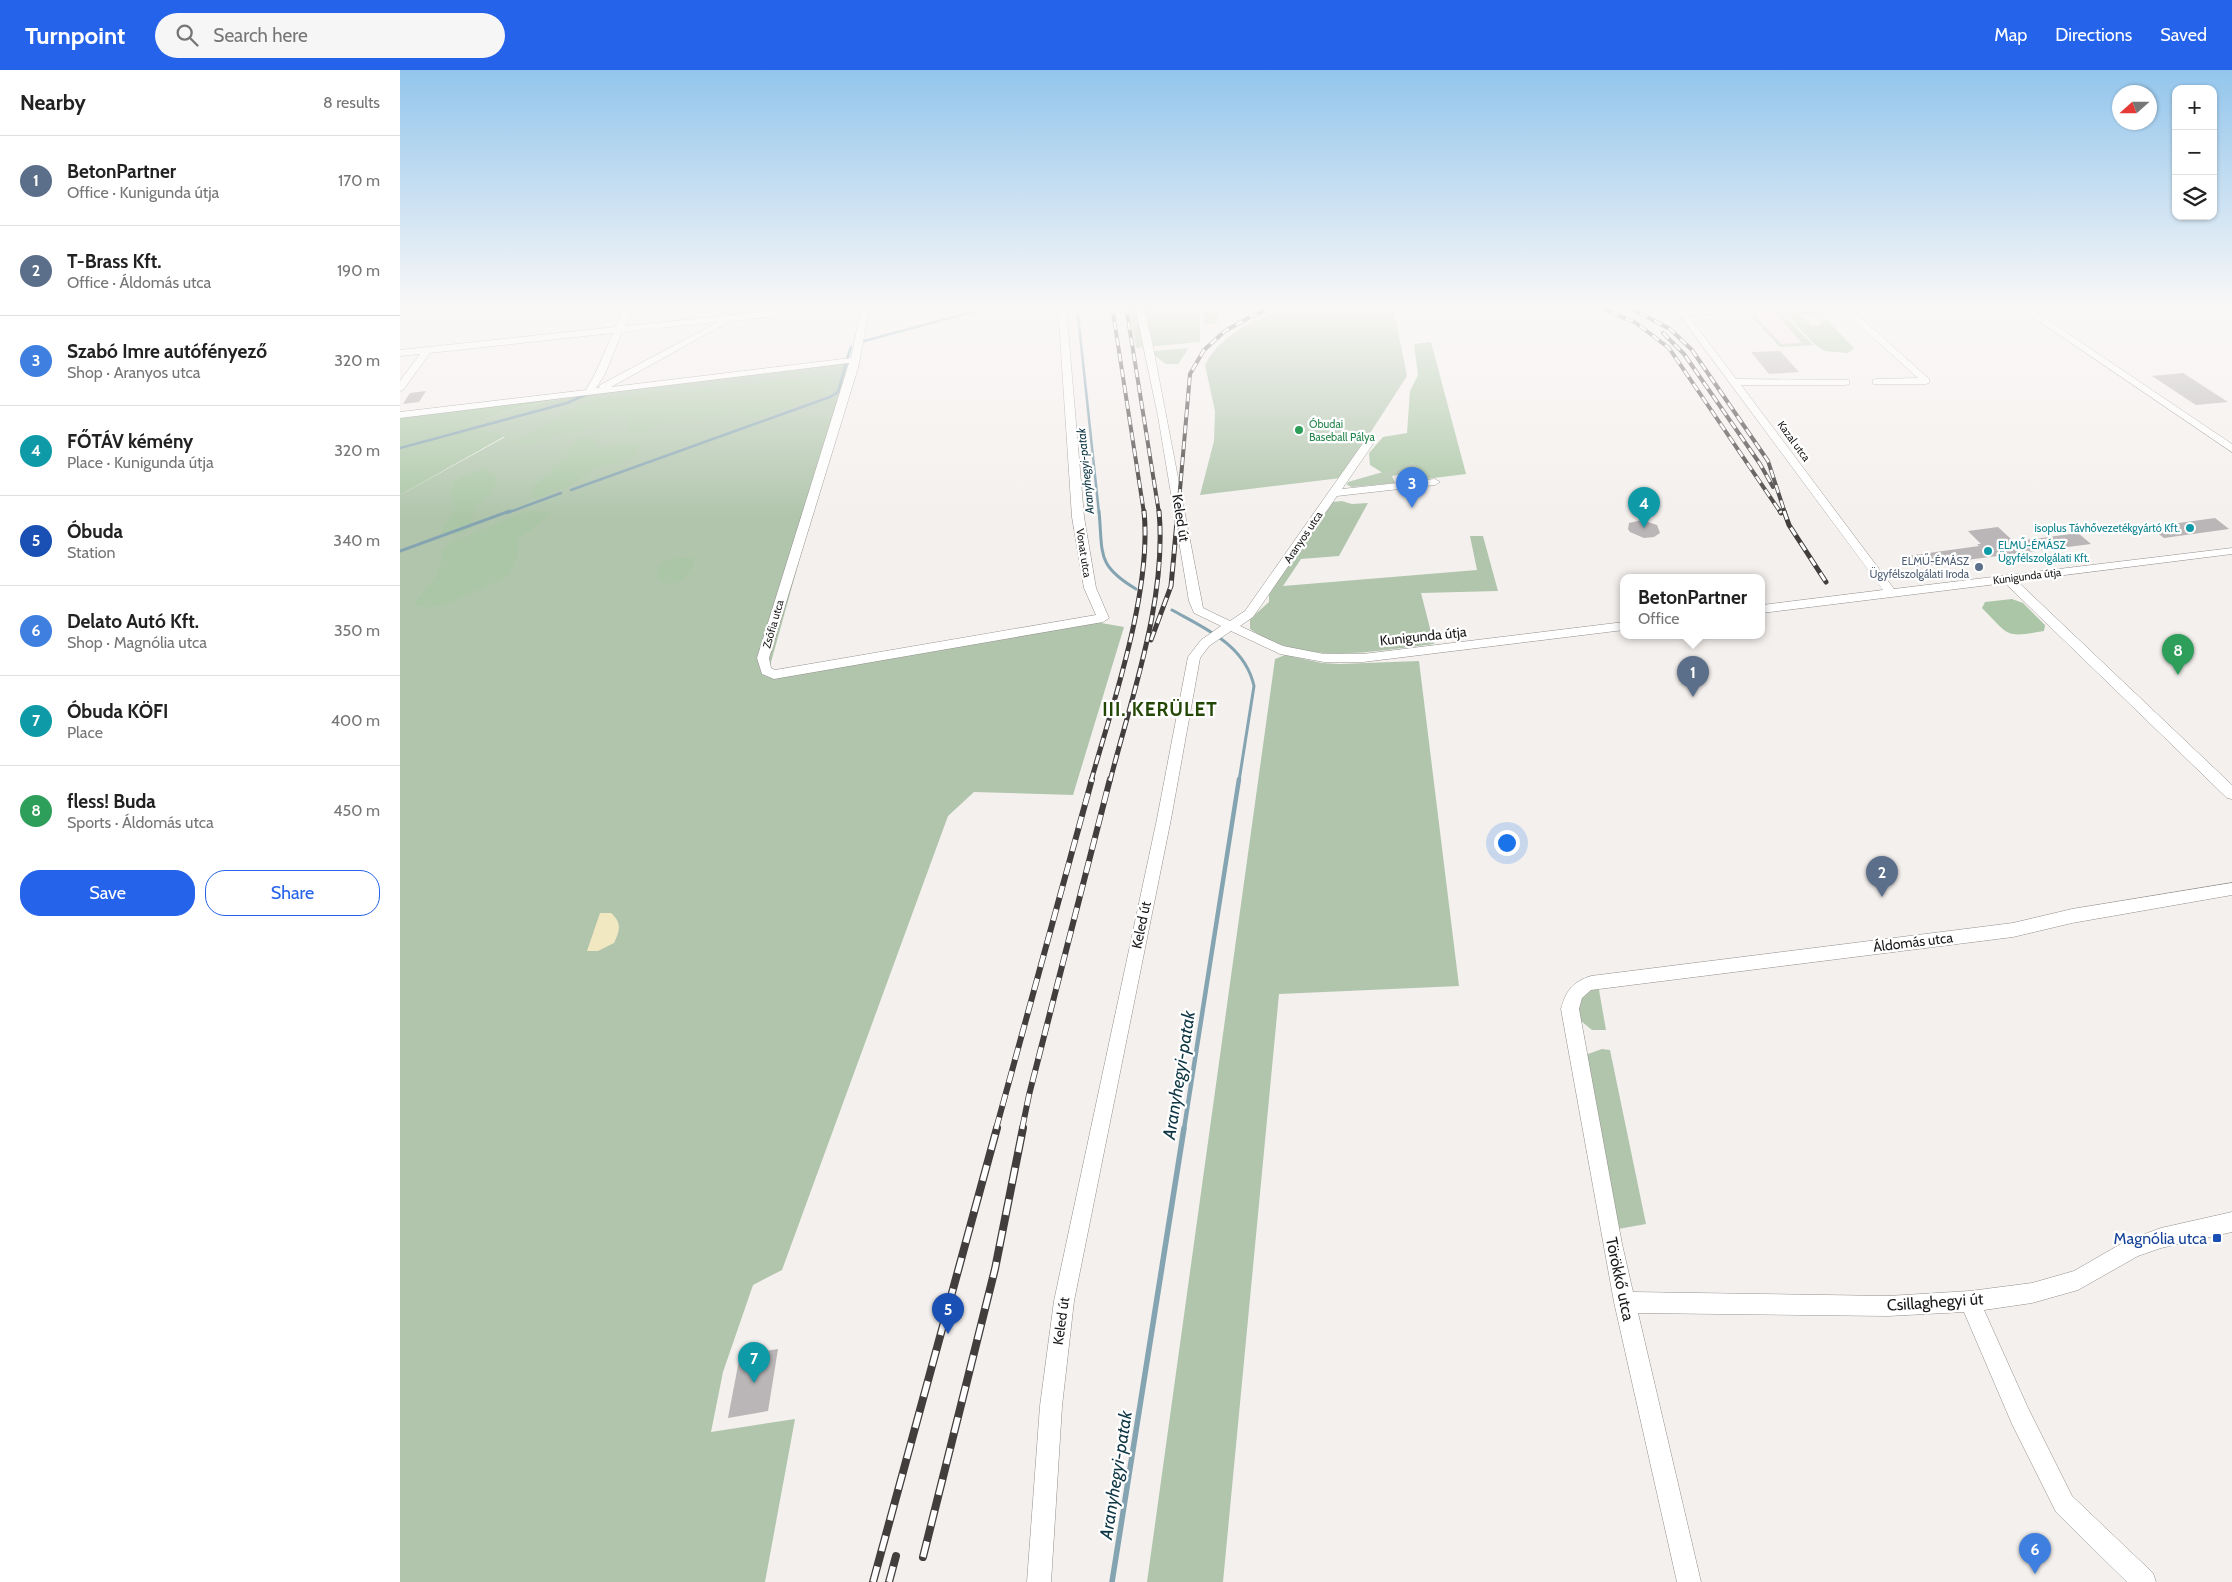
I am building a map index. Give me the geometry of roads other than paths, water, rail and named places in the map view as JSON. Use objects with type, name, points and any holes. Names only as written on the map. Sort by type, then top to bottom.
[{"type":"street","points":[[400,388],[408,377]]},
{"type":"street","points":[[592,392],[599,377]]},
{"type":"street","points":[[592,392],[621,377]]},
{"type":"street","points":[[400,415],[718,377]]},
{"type":"street","name":"Zsófia utca","points":[[849,377],[764,658],[764,668],[767,673],[784,675],[1103,618]]},
{"type":"street","name":"Vonat utca","points":[[1067,377],[1078,516],[1090,588],[1103,618]]},
{"type":"street","name":"Keled út","points":[[1039,1582],[1051,1406],[1071,1258],[1164,819],[1187,687],[1195,654],[1219,634],[1196,606],[1179,500],[1155,377]]},
{"type":"street","name":"Kazal utca","points":[[1730,377],[1890,592]]},
{"type":"street","points":[[1876,382],[1926,381],[1921,377]]},
{"type":"street","points":[[2126,377],[2232,449]]},
{"type":"street","points":[[1734,382],[1846,382]]},
{"type":"street","name":"Aranyos utca","points":[[1219,634],[1249,614],[1370,441]]},
{"type":"street","points":[[1333,493],[1435,482]]},
{"type":"street","name":"Kunigunda útja","points":[[1765,609],[2232,551]]},
{"type":"street","points":[[2007,578],[2232,794]]},
{"type":"street","name":"Kunigunda útja","points":[[1219,634],[1286,652],[1316,657],[1353,658],[1420,652],[1620,627]]},
{"type":"street","name":"Áldomás utca","points":[[1591,983],[2013,930],[2072,916],[2232,889]]},
{"type":"street","name":"Törökkő utca","points":[[1591,983],[1578,989],[1573,996],[1570,1009],[1612,1244],[1688,1582]]},
{"type":"street","name":"Csillaghegyi út","points":[[1624,1302],[1878,1306],[1970,1301],[2032,1293],[2060,1287],[2078,1280],[2133,1248],[2161,1238],[2232,1222]]},
{"type":"street","points":[[1970,1301],[2020,1416],[2064,1504],[2144,1582]]},
{"type":"waterway","points":[[571,490],[830,397],[838,392],[842,377]]},
{"type":"waterway","name":"Aranyhegyi-patak","points":[[1084,377],[1099,513]]},
{"type":"waterway","points":[[400,448],[567,403],[585,395]]},
{"type":"waterway","points":[[507,513],[561,493]]},
{"type":"waterway","points":[[400,551],[510,511]]},
{"type":"waterway","name":"Aranyhegyi-patak","points":[[1099,511],[1104,557],[1114,573],[1136,589]]},
{"type":"waterway","name":"Aranyhegyi-patak","points":[[1172,610],[1222,640],[1233,649],[1249,672],[1254,686],[1239,781]]},
{"type":"waterway","name":"Aranyhegyi-patak","points":[[1184,1129],[1239,779]]},
{"type":"waterway","name":"Aranyhegyi-patak","points":[[1112,1582],[1184,1128]]},
{"type":"railway","points":[[1123,377],[1144,513]]},
{"type":"railway","points":[[1137,377],[1159,513]]},
{"type":"railway","points":[[1178,513],[1190,377]]},
{"type":"railway","points":[[1688,377],[1781,513],[1780,511]]},
{"type":"railway","points":[[1700,377],[1760,464],[1773,487]]},
{"type":"railway","points":[[1710,377],[1768,461],[1785,513]]},
{"type":"railway","points":[[1091,781],[1120,682],[1137,611],[1145,542],[1144,511]]},
{"type":"railway","points":[[1110,781],[1146,647],[1153,612],[1158,578],[1159,511]]},
{"type":"railway","points":[[1151,640],[1171,586],[1178,511]]},
{"type":"railway","points":[[1784,511],[1789,525],[1826,582]]},
{"type":"railway","points":[[996,1129],[1092,779]]},
{"type":"railway","points":[[1022,1129],[1029,1095],[1110,779]]},
{"type":"railway","points":[[873,1582],[997,1128]]},
{"type":"railway","points":[[923,1557],[995,1269],[1023,1128]]},
{"type":"railway","points":[[889,1582],[896,1556]]},
{"type":"place","name":"Óbudai Baseball Pálya","points":[[1299,430]]},
{"type":"place","name":"Szabó Imre autófényező","points":[[1412,508]]},
{"type":"place","name":"FŐTÁV kémény","points":[[1644,528]]},
{"type":"place","name":"isoplus Távhővezetékgyártó Kft.","points":[[2190,528]]},
{"type":"place","name":"ELMŰ-ÉMÁSZ Ügyfélszolgálati Kft.","points":[[1988,551]]},
{"type":"place","name":"ELMŰ-ÉMÁSZ Ügyfélszolgálati Iroda","points":[[1979,567]]},
{"type":"place","name":"fless! Buda","points":[[2178,675]]},
{"type":"place","name":"BetonPartner","points":[[1693,697]]},
{"type":"place","name":"T-Brass Kft.","points":[[1882,897]]},
{"type":"place","name":"Magnólia utca","points":[[2217,1238]]},
{"type":"place","name":"Óbuda","points":[[948,1334]]},
{"type":"place","name":"Óbuda KÖFI","points":[[754,1383]]},
{"type":"place","name":"Delato Autó Kft.","points":[[2035,1574]]},
{"type":"district","name":"III. KERÜLET","points":[[1160,709]]}]
